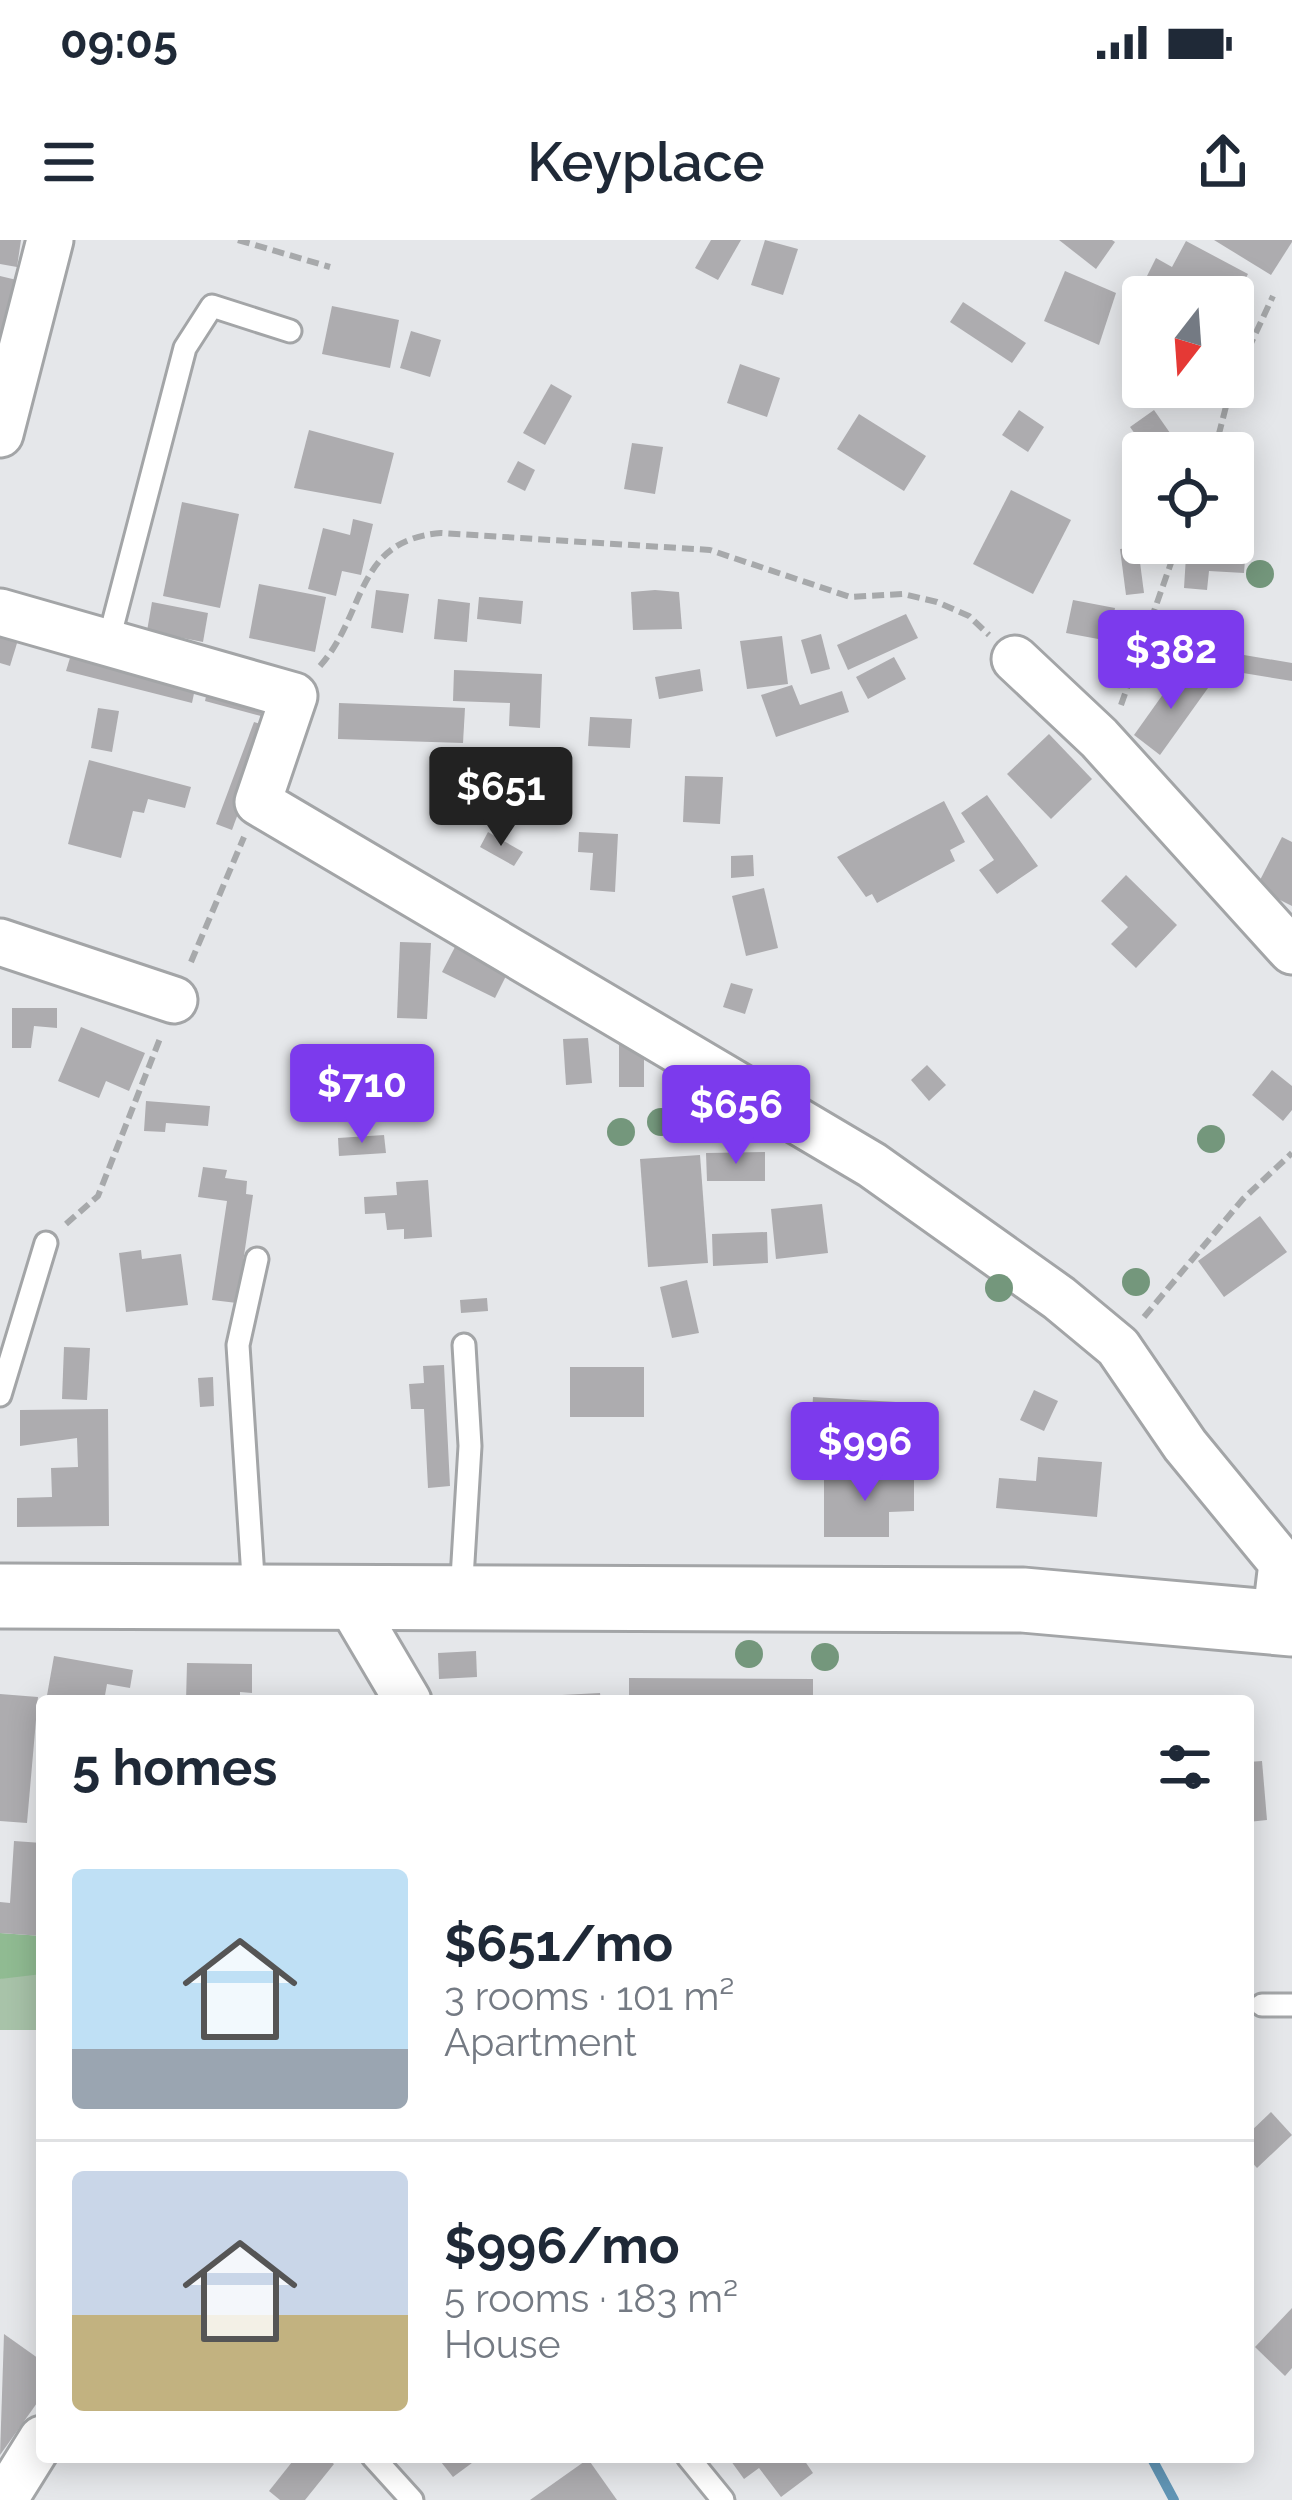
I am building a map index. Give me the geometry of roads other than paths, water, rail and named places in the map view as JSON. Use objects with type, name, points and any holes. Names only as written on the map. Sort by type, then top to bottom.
[{"type":"main road","points":[[0,1596],[349,1601],[1023,1600],[1283,1623]]},
{"type":"street","points":[[0,434],[50,240]]},
{"type":"street","points":[[0,612],[294,696],[258,802],[872,1166],[1060,1298],[1118,1347],[1185,1445],[1282,1563],[1283,1623]]},
{"type":"street","points":[[1015,659],[1099,738],[1292,950]]},
{"type":"street","points":[[0,942],[174,1000]]},
{"type":"street","points":[[349,1601],[404,1695]]},
{"type":"street","points":[[16,2495],[36,2451]]},
{"type":"lane","points":[[108,643],[185,348],[212,306],[290,331]]},
{"type":"lane","points":[[0,1395],[46,1243]]},
{"type":"lane","points":[[254,1600],[238,1345],[257,1259]]},
{"type":"lane","points":[[461,1601],[470,1446],[464,1345]]},
{"type":"lane","points":[[1262,2005],[1292,2005]]},
{"type":"lane","points":[[379,2463],[412,2500]]},
{"type":"lane","points":[[693,2463],[723,2500]]},
{"type":"waterway","points":[[1154,2463],[1174,2500]]}]
